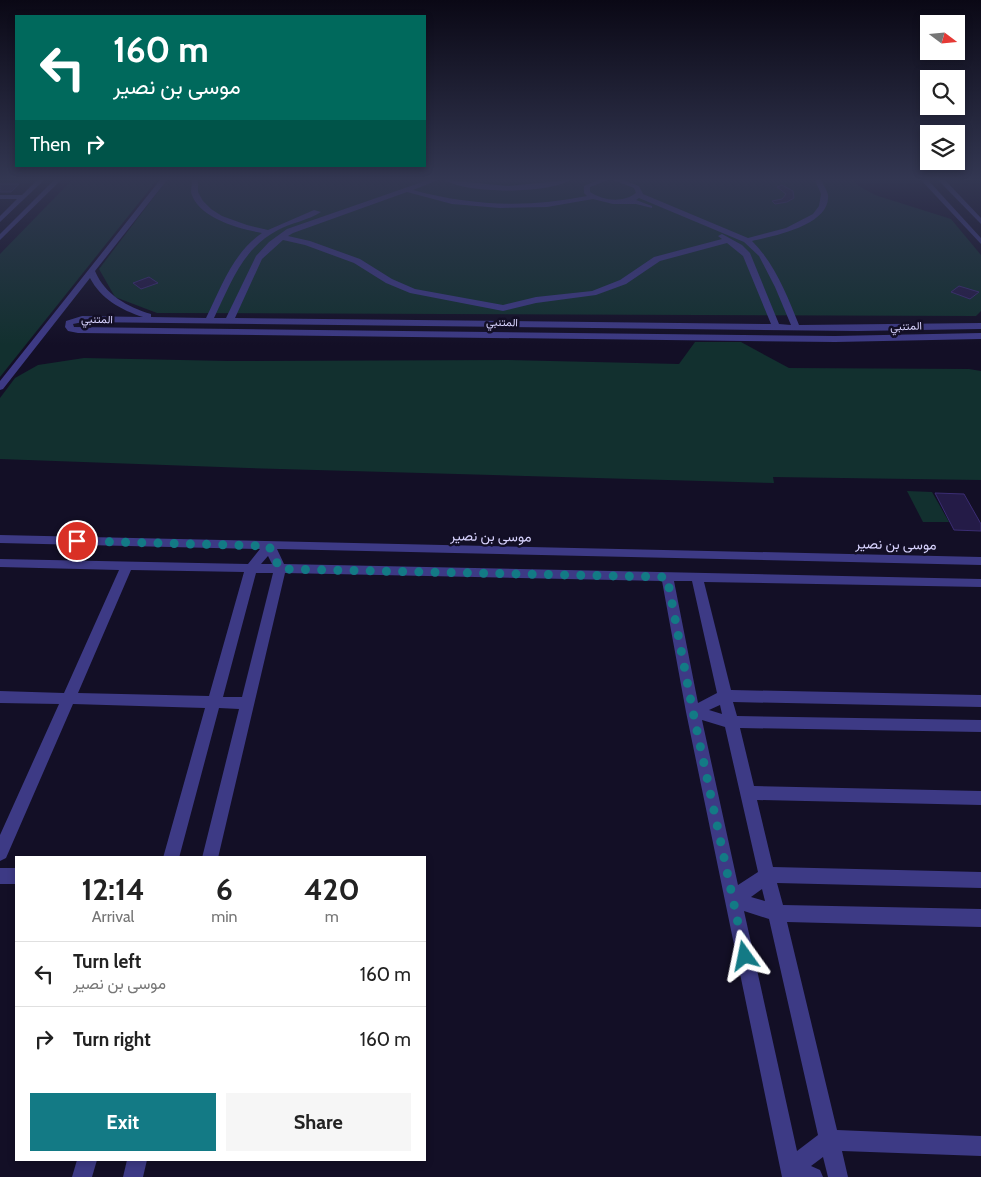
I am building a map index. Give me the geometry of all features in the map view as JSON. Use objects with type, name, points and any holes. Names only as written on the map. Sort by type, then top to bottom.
[{"type":"street","points":[[0,387],[121,235]]},
{"type":"street","points":[[209,320],[240,258],[254,242],[264,235]]},
{"type":"street","points":[[229,320],[259,258],[264,251],[285,235]]},
{"type":"street","points":[[717,235],[729,240],[747,255],[776,327]]},
{"type":"street","points":[[736,235],[748,240],[762,255],[779,287],[796,327]]},
{"type":"street","points":[[748,240],[765,235]]},
{"type":"street","points":[[281,237],[307,243],[357,261],[389,281],[413,291],[503,308],[536,300],[593,293],[623,282],[657,259],[729,240]]},
{"type":"street","points":[[92,271],[93,279],[102,291],[136,313],[160,320]]},
{"type":"street","name":"المتنبي","points":[[981,326],[858,328],[82,319],[69,323],[69,327],[78,330],[835,339],[981,336]]},
{"type":"street","name":"موسى بن نصير","points":[[0,539],[981,561]]},
{"type":"street","points":[[172,856],[251,568],[269,546],[280,569],[210,856]]},
{"type":"street","points":[[0,563],[981,583]]},
{"type":"street","points":[[0,853],[127,566]]},
{"type":"street","points":[[667,577],[693,712],[791,1173]]},
{"type":"street","points":[[697,577],[838,1177]]},
{"type":"street","points":[[693,712],[724,696],[981,701]]},
{"type":"street","points":[[0,697],[248,703]]},
{"type":"street","points":[[693,712],[730,722],[981,726]]},
{"type":"street","points":[[747,793],[981,798]]},
{"type":"street","points":[[733,899],[767,875],[981,880]]},
{"type":"street","points":[[0,876],[15,876]]},
{"type":"street","points":[[733,899],[775,913],[981,918]]},
{"type":"street","points":[[791,1173],[829,1140],[981,1146]]},
{"type":"street","points":[[82,1177],[87,1161]]},
{"type":"street","points":[[133,1177],[137,1161]]},
{"type":"street","points":[[791,1173],[813,1177]]},
{"type":"green space","points":[[19,235],[113,235],[0,377],[0,254]]},
{"type":"green space","points":[[125,235],[964,235],[981,255],[981,311],[976,316],[157,313],[115,297],[99,269]]},
{"type":"green space","points":[[695,342],[741,342],[789,368],[969,369],[981,371],[981,480],[773,477],[774,483],[0,459],[0,398],[15,378],[38,365],[84,358],[229,361],[506,360],[679,364]]},
{"type":"green space","points":[[907,491],[932,492],[949,522],[923,522]]},
{"type":"building","points":[[149,277],[158,283],[141,289],[133,283]]},
{"type":"building","points":[[959,286],[979,292],[970,299],[951,292]]},
{"type":"building","points":[[935,493],[964,494],[981,524],[981,531],[954,530]]},
{"type":"route","points":[[77,541],[269,546],[280,569],[667,577],[693,712],[745,956]]}]
